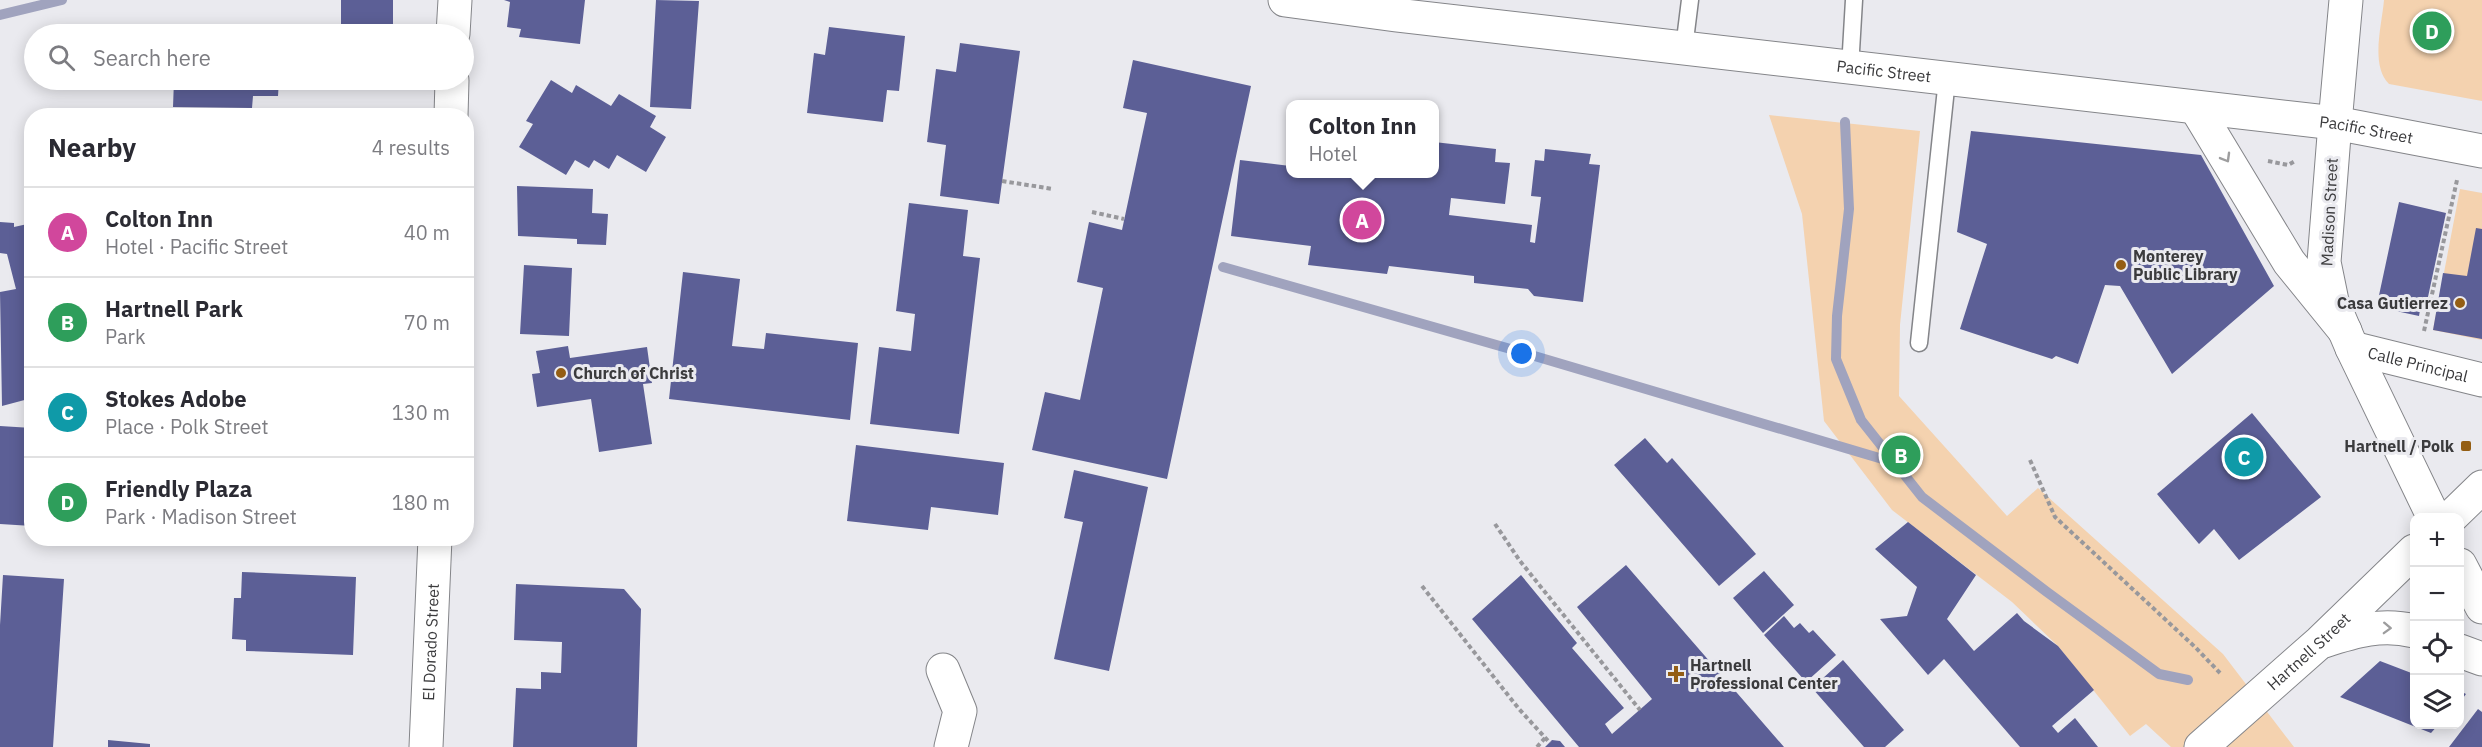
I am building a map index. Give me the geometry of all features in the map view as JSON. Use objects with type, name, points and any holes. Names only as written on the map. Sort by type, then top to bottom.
[{"type":"street","points":[[454,24],[455,0]]},
{"type":"street","name":"Pacific Street","points":[[1285,0],[1396,15],[2334,123],[2482,151]]},
{"type":"street","name":"Madison Street","points":[[2346,0],[2324,262],[2332,301],[2348,339]]},
{"type":"street","points":[[451,108],[452,90]]},
{"type":"street","points":[[2196,108],[2289,262],[2348,339],[2432,513]]},
{"type":"street","name":"Calle Principal","points":[[2348,339],[2482,380]]},
{"type":"street","points":[[2455,513],[2482,487]]},
{"type":"street","name":"El Dorado Street","points":[[426,747],[435,546]]},
{"type":"street","name":"Hartnell Street","points":[[2201,747],[2320,642],[2410,556]]},
{"type":"street","points":[[2461,567],[2482,607]]},
{"type":"street","points":[[2320,642],[2361,629],[2383,627],[2410,630]]},
{"type":"street","points":[[2464,652],[2482,659]]},
{"type":"street","points":[[943,670],[960,711],[951,747]]},
{"type":"lane","points":[[1684,48],[1690,0]]},
{"type":"lane","points":[[1850,68],[1854,0]]},
{"type":"lane","points":[[1919,343],[1947,79]]},
{"type":"path","points":[[2424,334],[2457,180]]},
{"type":"path","points":[[1002,181],[1053,189]]},
{"type":"path","points":[[1092,212],[1124,219]]},
{"type":"path","points":[[2030,460],[2055,517],[2220,673]]},
{"type":"path","points":[[1496,524],[1520,561],[1640,710]]},
{"type":"path","points":[[1422,586],[1519,709],[1550,743]]},
{"type":"path","points":[[1537,747],[1545,738]]},
{"type":"shaded area","points":[[2384,0],[2482,0],[2482,101],[2389,84],[2383,76],[2379,56]]},
{"type":"shaded area","points":[[1769,115],[1920,131],[1900,325],[1899,396],[2007,516],[2038,488],[2223,654],[2294,747],[2171,747],[2146,724],[2130,736],[2058,646],[2012,602],[1892,510],[1824,421],[1802,214]]},
{"type":"shaded area","points":[[2460,189],[2482,193],[2482,340],[2433,330]]},
{"type":"building","points":[[341,0],[393,0],[393,24],[341,24]]},
{"type":"building","points":[[504,0],[585,0],[580,44],[519,37],[521,29],[507,27],[510,2]]},
{"type":"building","points":[[656,0],[699,1],[691,109],[650,107]]},
{"type":"building","points":[[829,27],[905,36],[899,91],[887,90],[883,122],[807,113],[814,53],[825,55]]},
{"type":"building","points":[[960,43],[1020,51],[999,204],[940,196],[946,145],[927,142],[936,69],[956,72]]},
{"type":"building","points":[[1133,60],[1251,86],[1167,479],[1032,450],[1045,392],[1080,400],[1103,288],[1077,282],[1089,222],[1122,230],[1147,113],[1123,108]]},
{"type":"building","points":[[551,80],[572,93],[576,85],[611,106],[619,94],[656,116],[650,127],[666,137],[646,172],[617,155],[609,169],[594,160],[589,168],[575,160],[566,175],[519,147],[533,124],[526,121]]},
{"type":"building","points":[[174,90],[278,90],[278,96],[253,96],[252,108],[173,107]]},
{"type":"building","name":"Monterey Public Library","points":[[1971,131],[2201,155],[2274,286],[2172,374],[2120,286],[2105,285],[2078,364],[2056,356],[2052,359],[1960,329],[1987,244],[1957,232]]},
{"type":"building","points":[[1439,143],[1496,149],[1495,162],[1510,163],[1505,204],[1451,198],[1449,215],[1532,225],[1530,242],[1535,243],[1541,197],[1531,196],[1535,160],[1544,161],[1545,149],[1591,154],[1589,164],[1600,165],[1583,302],[1534,296],[1528,289],[1474,283],[1474,276],[1389,266],[1387,274],[1308,265],[1311,246],[1231,236],[1240,160],[1286,166],[1286,178],[1439,178]]},
{"type":"building","points":[[517,186],[593,189],[592,213],[608,214],[606,245],[577,244],[577,239],[518,236]]},
{"type":"building","points":[[2399,202],[2446,213],[2425,311],[2420,310],[2419,316],[2382,308],[2384,301],[2378,300]]},
{"type":"building","points":[[909,203],[968,210],[963,256],[980,258],[959,434],[870,424],[879,347],[911,351],[915,314],[896,311]]},
{"type":"building","points":[[0,222],[14,223],[14,227],[24,225],[24,400],[2,406],[0,292],[16,289],[7,254],[0,253]]},
{"type":"building","name":"Casa Gutierrez","points":[[2476,228],[2482,229],[2482,339],[2433,330],[2443,273],[2467,276]]},
{"type":"building","points":[[524,265],[572,268],[569,336],[520,334]]},
{"type":"building","points":[[683,272],[740,279],[732,346],[764,349],[766,333],[858,343],[850,420],[669,399]]},
{"type":"building","points":[[568,346],[570,358],[647,347],[652,383],[643,384],[652,444],[599,452],[591,399],[537,407],[532,374],[540,373],[536,351]]},
{"type":"building","points":[[2252,413],[2321,497],[2239,560],[2214,529],[2199,544],[2157,494]]},
{"type":"building","points":[[0,426],[24,428],[24,526],[0,524]]},
{"type":"building","points":[[1645,438],[1667,463],[1672,458],[1756,554],[1719,586],[1614,465]]},
{"type":"building","points":[[856,445],[1004,463],[998,515],[931,507],[928,530],[847,521]]},
{"type":"building","points":[[1074,470],[1148,487],[1109,671],[1054,659],[1083,522],[1064,518]]},
{"type":"building","points":[[1908,522],[1976,575],[1947,619],[1974,651],[2017,613],[2024,621],[2058,646],[2094,690],[2052,726],[2058,733],[2075,718],[2098,747],[2020,747],[1944,659],[1928,675],[1880,619],[1907,616],[1917,587],[1875,549]]},
{"type":"building","name":"Hartnell Professional Center","points":[[1626,565],[1784,747],[1579,747],[1472,619],[1521,575],[1577,643],[1572,648],[1624,708],[1605,724],[1612,734],[1652,699],[1577,607]]},
{"type":"building","points":[[1764,571],[1794,605],[1763,633],[1733,598]]},
{"type":"building","points":[[242,572],[356,577],[353,655],[246,651],[246,640],[232,639],[234,598],[241,598]]},
{"type":"building","points":[[3,575],[64,579],[53,747],[0,747],[0,625]]},
{"type":"building","points":[[516,584],[624,589],[641,609],[637,747],[513,747],[516,688],[541,689],[541,672],[561,673],[562,642],[514,640]]},
{"type":"building","points":[[1784,616],[1794,628],[1800,623],[1809,633],[1813,630],[1836,655],[1806,682],[1764,635]]},
{"type":"building","points":[[1843,660],[1904,730],[1885,747],[1864,747],[1812,688]]},
{"type":"building","points":[[2380,661],[2410,672],[2410,725],[2340,697]]},
{"type":"building","points":[[2478,709],[2482,712],[2482,747],[2449,747]]},
{"type":"building","points":[[2421,729],[2435,729],[2431,733]]},
{"type":"building","points":[[108,740],[150,744],[150,747],[108,747]]},
{"type":"building","points":[[1552,740],[1560,741],[1565,747],[1545,747]]},
{"type":"waterway","points":[[0,15],[62,0]]},
{"type":"waterway","points":[[1845,122],[1849,209],[1837,316],[1836,359],[1861,420],[1922,497],[2159,674],[2188,680]]},
{"type":"waterway","points":[[1223,267],[1896,463]]},
{"type":"place","name":"Friendly Plaza","points":[[2432,31]]},
{"type":"place","name":"Colton Inn","points":[[1362,220]]},
{"type":"place","name":"Monterey Public Library","points":[[2121,265]]},
{"type":"place","name":"Casa Gutierrez","points":[[2460,303]]},
{"type":"place","name":"Church of Christ","points":[[561,373]]},
{"type":"place","name":"Hartnell / Polk","points":[[2466,446]]},
{"type":"place","name":"Hartnell Park","points":[[1901,455]]},
{"type":"place","name":"Stokes Adobe","points":[[2244,457]]},
{"type":"place","name":"Hartnell Professional Center","points":[[1676,674]]}]
